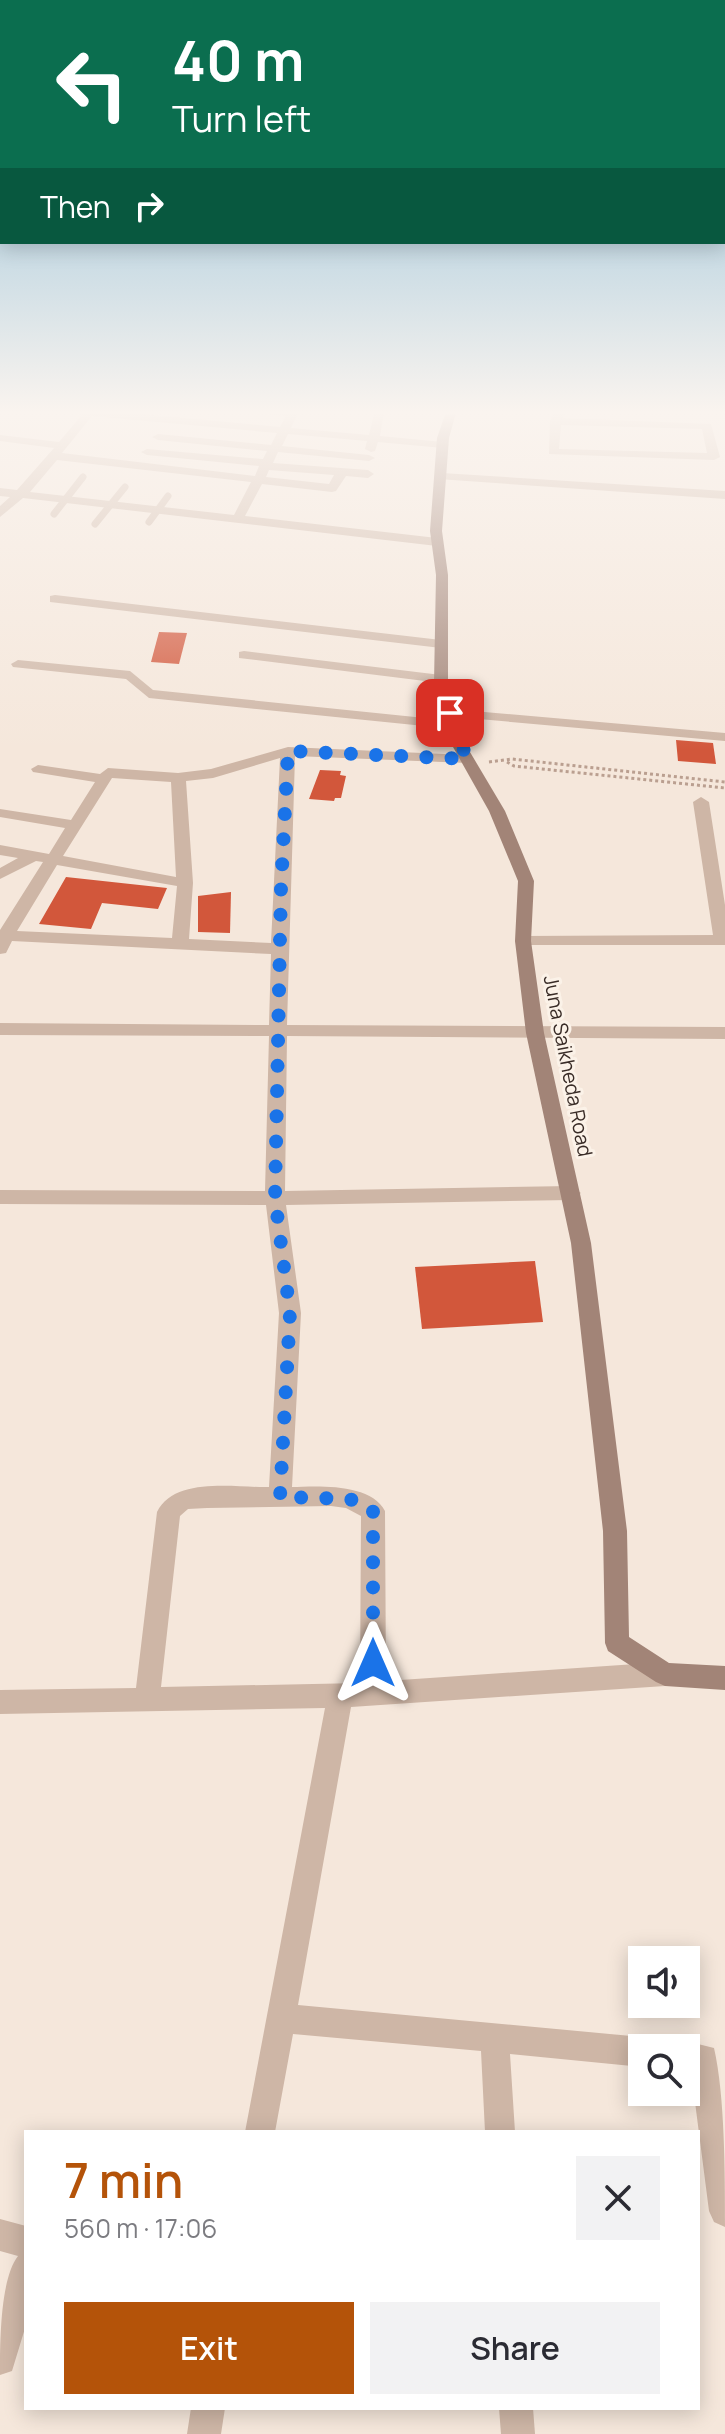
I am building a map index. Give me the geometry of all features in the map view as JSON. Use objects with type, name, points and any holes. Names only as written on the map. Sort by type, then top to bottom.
[{"type":"main road","name":"Juna Saikheda Road","points":[[438,523],[437,542],[442,575],[441,679],[468,761],[497,811],[526,881],[523,941],[535,1033],[581,1243],[615,1531],[617,1643],[665,1674]]},
{"type":"main road","points":[[665,1674],[725,1678]]},
{"type":"street","points":[[252,523],[437,542]]},
{"type":"street","points":[[55,599],[441,644]]},
{"type":"street","points":[[244,655],[441,679]]},
{"type":"street","points":[[18,664],[130,675],[149,694],[725,737]]},
{"type":"street","points":[[2,940],[108,773],[178,778],[213,773],[288,751],[468,761]]},
{"type":"street","points":[[280,1497],[290,1313],[275,1198],[288,751]]},
{"type":"street","points":[[38,769],[104,779]]},
{"type":"street","points":[[178,778],[185,883],[180,944]]},
{"type":"street","points":[[523,941],[724,940],[701,802]]},
{"type":"street","points":[[1,813],[75,825]]},
{"type":"street","points":[[0,850],[185,883]]},
{"type":"street","points":[[0,874],[34,856]]},
{"type":"street","points":[[2,940],[281,949]]},
{"type":"street","points":[[0,1029],[725,1033]]},
{"type":"street","points":[[0,1197],[275,1198],[571,1193]]},
{"type":"street","points":[[147,1699],[169,1512],[182,1500],[280,1497],[350,1499],[373,1511],[373,1694]]},
{"type":"street","points":[[0,1702],[340,1696],[665,1674]]},
{"type":"street","points":[[260,2130],[340,1696]]},
{"type":"street","points":[[281,2018],[628,2051]]},
{"type":"street","points":[[495,2039],[500,2130]]},
{"type":"street","points":[[700,2058],[704,2058],[725,2211]]},
{"type":"street","points":[[0,2235],[24,2241]]},
{"type":"street","points":[[0,2359],[24,2275]]},
{"type":"street","points":[[204,2434],[208,2410]]},
{"type":"street","points":[[516,2410],[518,2434]]},
{"type":"path","points":[[507,762],[512,759],[725,782]]},
{"type":"path","points":[[468,761],[507,762],[514,766],[725,788]]},
{"type":"building","points":[[159,632],[187,633],[179,664],[151,662]]},
{"type":"building","points":[[676,740],[713,743],[716,764],[678,761]]},
{"type":"building","points":[[320,770],[341,771],[340,775],[346,776],[341,798],[334,801],[309,799]]},
{"type":"building","points":[[66,877],[167,888],[158,909],[102,903],[91,929],[39,924]]},
{"type":"building","points":[[231,892],[230,933],[198,932],[198,896]]},
{"type":"building","points":[[535,1261],[543,1322],[422,1329],[415,1267]]},
{"type":"route","points":[[373,1663],[373,1511],[350,1499],[331,1496],[280,1497],[290,1313],[275,1198],[281,888],[288,751],[467,759],[460,747],[450,713]]}]
